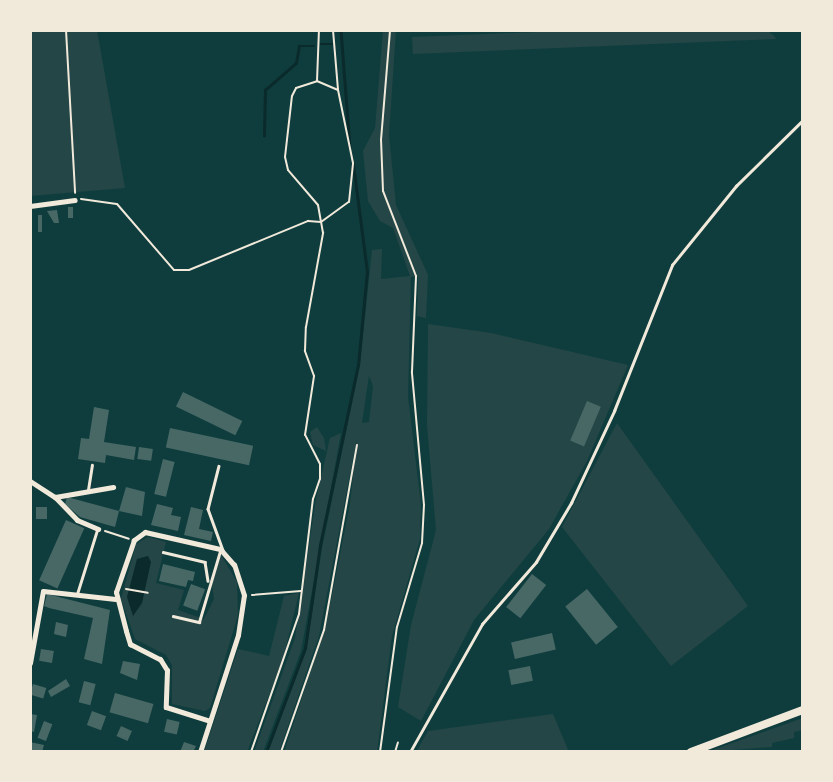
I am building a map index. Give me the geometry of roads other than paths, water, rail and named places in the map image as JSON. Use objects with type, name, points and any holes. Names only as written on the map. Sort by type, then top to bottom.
[{"type":"main road","points":[[691,752],[803,710]]},
{"type":"street","points":[[30,206],[75,200]]},
{"type":"street","points":[[30,481],[55,497],[77,520],[98,529]]},
{"type":"street","points":[[55,497],[113,487]]},
{"type":"street","points":[[200,752],[238,635],[244,595],[234,565],[222,551],[145,532],[134,540],[116,599],[130,644],[160,659],[167,670],[166,707],[210,721]]},
{"type":"street","points":[[30,663],[43,591],[116,599]]},
{"type":"lane","points":[[410,752],[482,624],[536,562],[571,503],[609,423],[673,265],[736,186],[803,120]]},
{"type":"lane","points":[[87,491],[92,465]]},
{"type":"lane","points":[[208,584],[222,551],[208,509],[219,466]]},
{"type":"lane","points":[[77,594],[98,529]]},
{"type":"lane","points":[[163,552],[205,562],[209,597],[199,622],[173,616]]},
{"type":"waterway","points":[[341,30],[350,147]]},
{"type":"waterway","points":[[321,44],[332,44]]},
{"type":"waterway","points":[[264,136],[265,90],[296,63],[299,46],[314,46]]},
{"type":"waterway","points":[[266,752],[305,648],[320,545],[358,365],[367,272],[353,164]]}]
